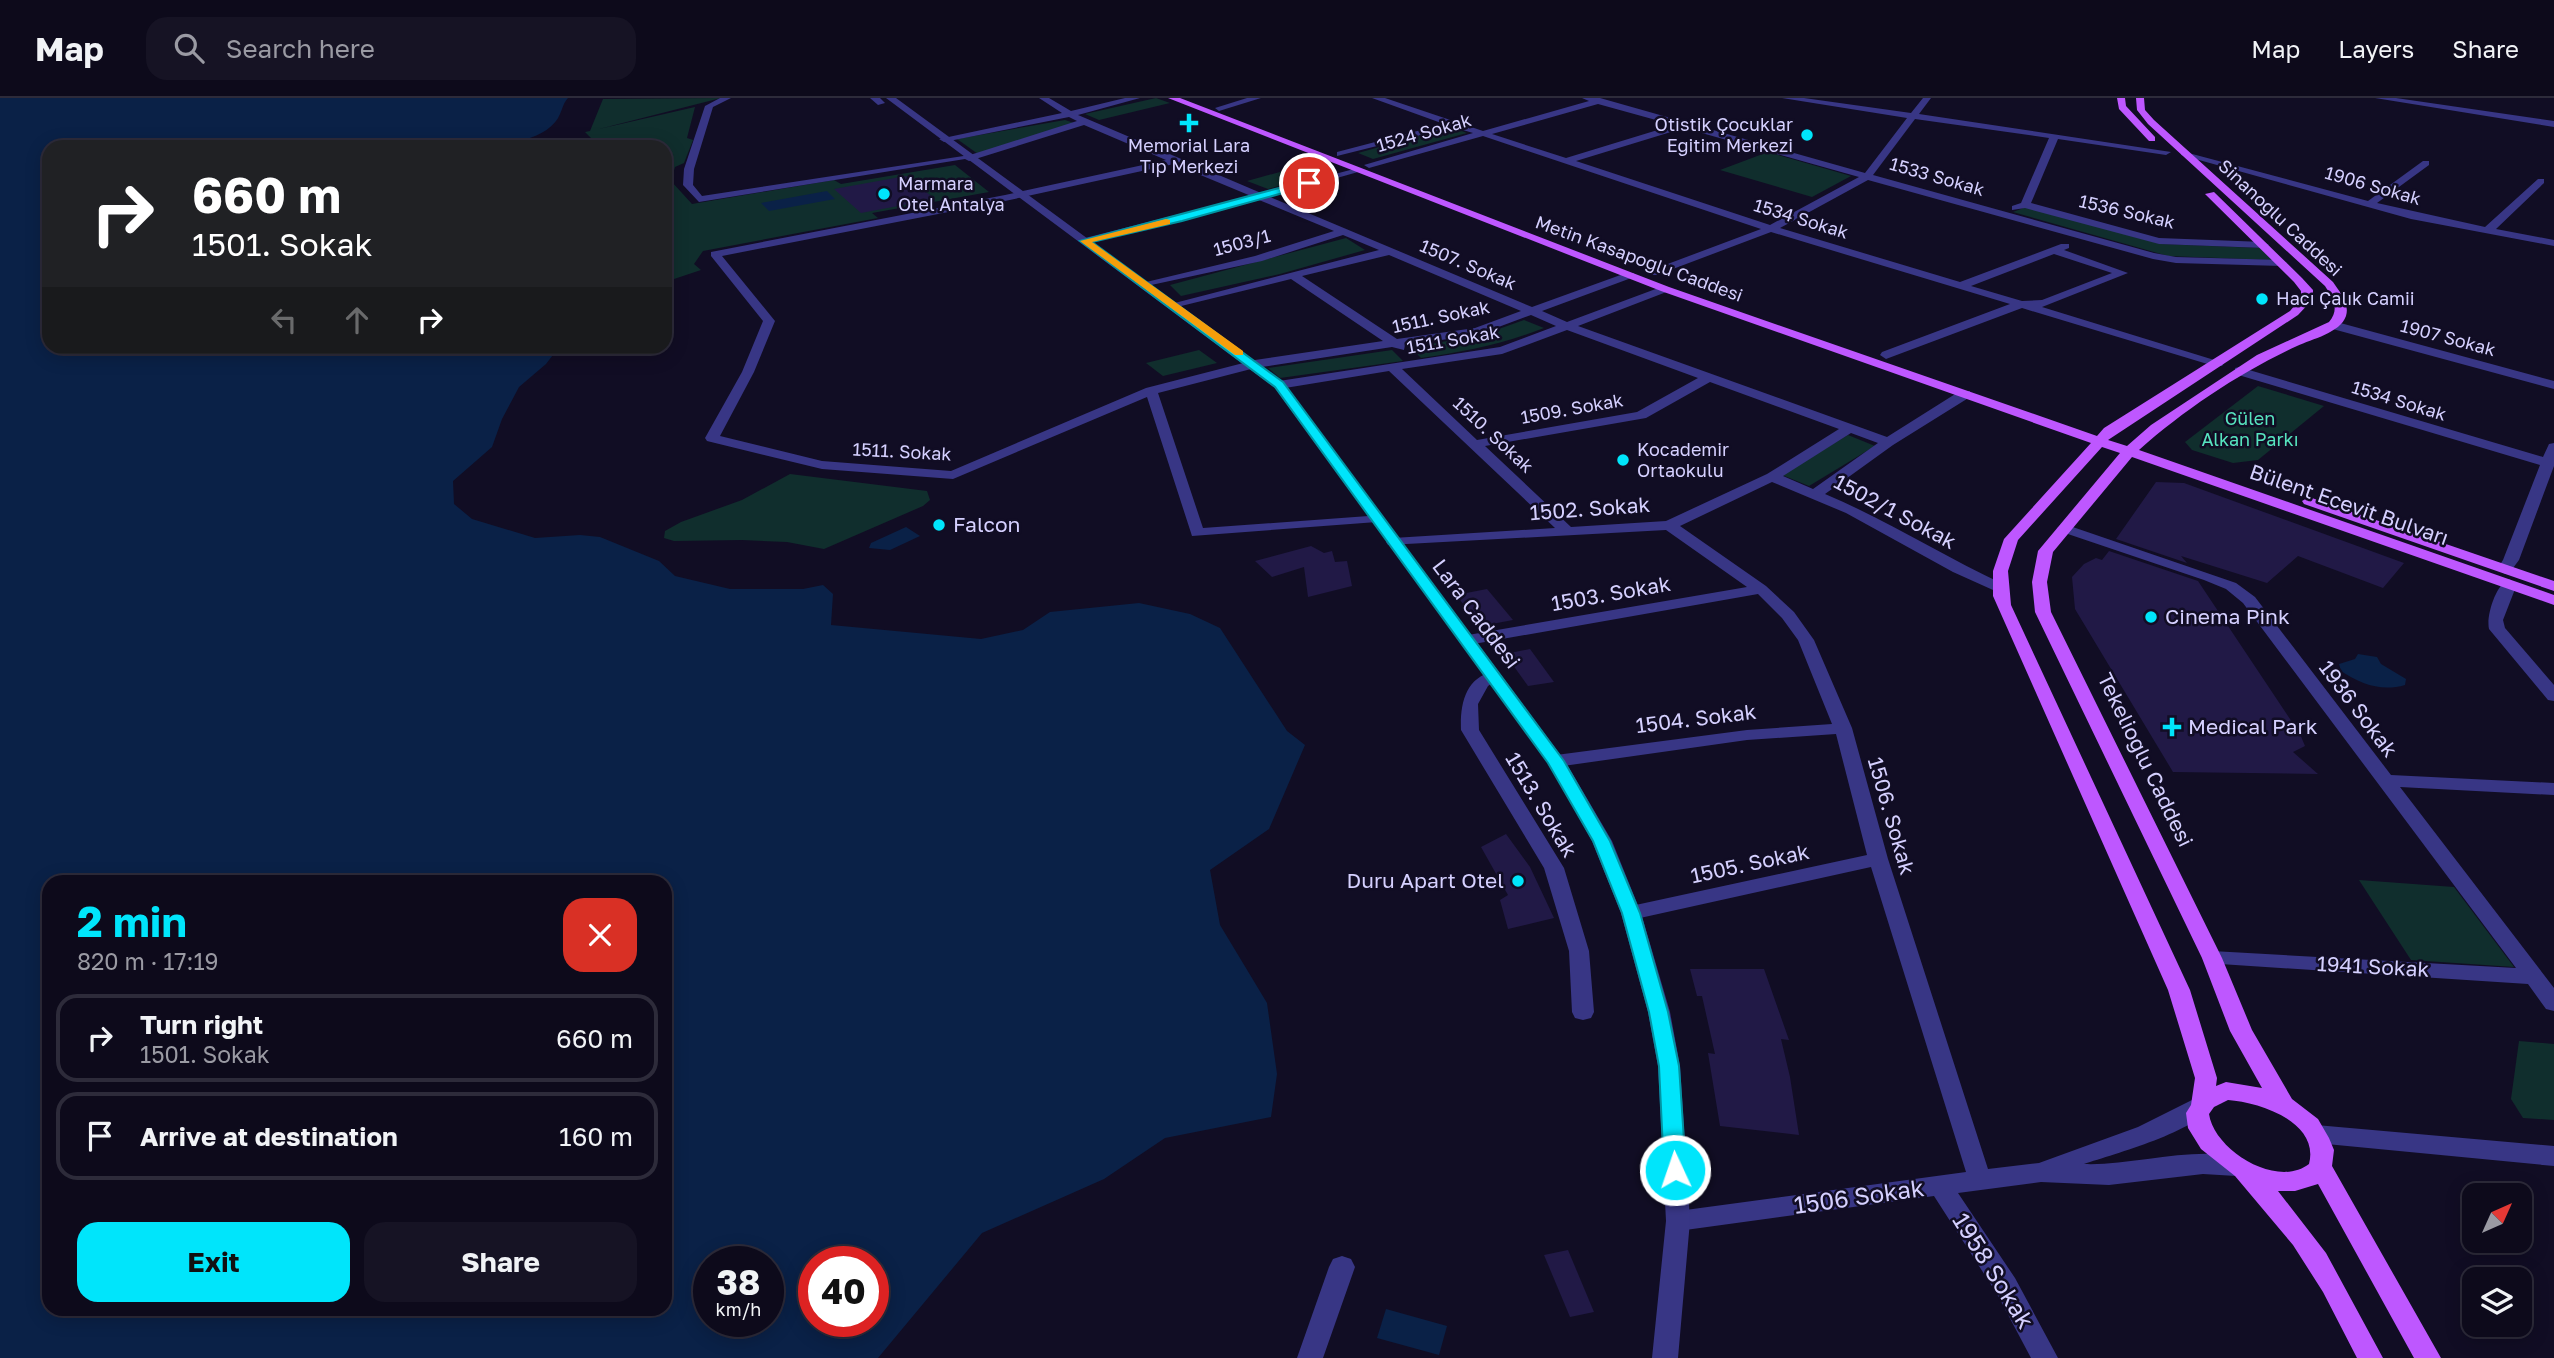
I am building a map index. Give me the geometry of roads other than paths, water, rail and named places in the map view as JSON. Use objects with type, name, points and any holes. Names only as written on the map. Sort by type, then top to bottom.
[{"type":"main road","name":"Metin Kasapoğlu Caddesi","points":[[1172,98],[1665,289],[1965,394],[2104,436]]},
{"type":"main road","name":"Metin Kasapoğlu Caddesi","points":[[1194,98],[1653,273],[2104,436]]},
{"type":"main road","name":"Si̇nanoğlu Caddesi","points":[[2120,98],[2128,115],[2183,168]]},
{"type":"main road","name":"Si̇nanoğlu Caddesi","points":[[2137,98],[2141,110],[2184,153],[2329,284],[2340,301],[2341,308],[2340,316],[2333,325]]},
{"type":"main road","name":"Si̇nanoğlu Caddesi","points":[[2104,436],[2301,307],[2307,299],[2307,290],[2282,262],[2200,184]]},
{"type":"main road","points":[[2134,446],[2239,371],[2283,346],[2333,325]]},
{"type":"main road","points":[[2104,436],[2011,539],[2003,558],[1998,587],[2003,605],[2179,990],[2206,1078],[2198,1114],[2200,1127],[2207,1141],[2265,1191],[2302,1240],[2336,1289],[2370,1358]]},
{"type":"main road","name":"Bülent Ecevit Bulvarı","points":[[2104,436],[2507,576],[2554,586]]},
{"type":"main road","name":"Tekelioglu Caddesi","points":[[2134,446],[2046,551],[2039,568],[2039,593],[2043,612],[2212,958],[2241,1031],[2284,1105]]},
{"type":"main road","name":"Bülent Ecevit Bulvarı","points":[[2507,576],[2554,600]]},
{"type":"main road","points":[[2202,1104],[2219,1093],[2244,1092],[2284,1105],[2316,1134],[2324,1158],[2321,1168],[2314,1175],[2287,1182],[2270,1180],[2236,1167]]},
{"type":"main road","points":[[2321,1168],[2428,1358]]},
{"type":"street","points":[[727,98],[709,106],[688,169],[688,185],[699,199],[968,157],[1084,122]]},
{"type":"street","name":"1507. Sokak","points":[[1043,98],[1084,122],[1531,312],[1888,442]]},
{"type":"street","points":[[944,139],[1136,98]]},
{"type":"street","points":[[1219,108],[1257,98]]},
{"type":"street","name":"1534 Sokak","points":[[1376,98],[1771,229],[2218,363]]},
{"type":"street","name":"1533 Sokak","points":[[1586,98],[2165,259],[2282,262]]},
{"type":"street","name":"1524 Sokak","points":[[1368,165],[1610,98]]},
{"type":"street","points":[[1786,98],[2166,152]]},
{"type":"street","points":[[1653,273],[1771,229],[1867,176],[1927,98]]},
{"type":"street","points":[[2379,98],[2554,124]]},
{"type":"street","name":"Lara Caddesi","points":[[881,100],[944,139],[1279,385],[1556,761],[1602,841],[1631,913],[1659,1012],[1669,1066],[1678,1221],[1665,1358]]},
{"type":"street","points":[[1340,154],[1453,124]]},
{"type":"street","points":[[1566,162],[1685,125]]},
{"type":"street","points":[[1999,213],[2025,205],[2055,136]]},
{"type":"street","name":"1906 Sokak","points":[[2184,153],[2411,216],[2554,243]]},
{"type":"street","points":[[1020,195],[1178,160]]},
{"type":"street","points":[[2370,204],[2426,163]]},
{"type":"street","points":[[1085,241],[1355,170]]},
{"type":"street","points":[[2486,232],[2541,181]]},
{"type":"street","name":"1511. Sokak","points":[[1020,195],[715,254],[769,321],[748,372],[712,438],[822,465],[953,475],[1151,391],[1255,365],[1477,331],[1630,275]]},
{"type":"street","name":"1536 Sokak","points":[[2025,205],[2159,241],[2264,245]]},
{"type":"street","name":"1503/1","points":[[1146,285],[1258,259],[1345,231]]},
{"type":"street","points":[[1961,286],[2086,238]]},
{"type":"street","points":[[1886,355],[2021,304],[2044,303],[2122,273],[2054,250]]},
{"type":"street","points":[[1173,305],[1390,251]]},
{"type":"street","points":[[1294,276],[1397,345],[1418,364]]},
{"type":"street","name":"1511 Sokak","points":[[1279,385],[1502,351],[1665,289]]},
{"type":"street","name":"1907 Sokak","points":[[2333,325],[2554,385]]},
{"type":"street","name":"1510. Sokak","points":[[1393,368],[1567,531]]},
{"type":"street","name":"1534 Sokak","points":[[2239,371],[2549,463]]},
{"type":"street","name":"1509. Sokak","points":[[1475,444],[1641,415],[1709,377]]},
{"type":"street","points":[[1151,391],[1197,533],[1377,518]]},
{"type":"street","points":[[1816,494],[1888,442],[1965,394]]},
{"type":"street","name":"1502. Sokak","points":[[1393,542],[1669,524],[1772,477],[1850,428]]},
{"type":"street","points":[[2554,447],[2511,560],[2495,620],[2497,629],[2554,695]]},
{"type":"street","name":"1502/1 Sokak","points":[[1772,477],[1816,494],[1968,575],[1998,587]]},
{"type":"street","points":[[2537,495],[2554,500]]},
{"type":"street","name":"1506. Sokak","points":[[1669,524],[1761,589],[1788,615],[1806,640],[1843,727],[1878,859],[1980,1180]]},
{"type":"street","name":"1936 Sokak","points":[[2064,528],[2210,577],[2241,593],[2554,1003]]},
{"type":"street","name":"1503. Sokak","points":[[1468,640],[1761,589]]},
{"type":"street","name":"1513. Sokak","points":[[1494,676],[1482,683],[1469,704],[1470,730],[1554,868],[1579,951],[1583,1012]]},
{"type":"street","name":"1504. Sokak","points":[[1556,761],[1747,735],[1843,727]]},
{"type":"street","points":[[2383,780],[2554,789]]},
{"type":"street","name":"1505. Sokak","points":[[1631,913],[1878,859]]},
{"type":"street","name":"1941 Sokak","points":[[2212,958],[2535,977]]},
{"type":"street","name":"1506 Sokak","points":[[2041,1172],[2072,1156],[2137,1138],[2173,1122],[2202,1104]]},
{"type":"street","points":[[2316,1134],[2554,1156]]},
{"type":"street","name":"1506 Sokak","points":[[1678,1221],[2041,1172],[2109,1175],[2203,1164],[2236,1167]]},
{"type":"street","name":"1958 Sokak","points":[[1940,1186],[2006,1286],[2045,1358]]},
{"type":"street","points":[[1310,1358],[1342,1267]]},
{"type":"water","points":[[0,98],[568,98],[555,123],[527,140],[42,140],[42,354],[554,354],[519,387],[502,419],[492,447],[453,481],[454,504],[472,519],[535,538],[580,535],[600,537],[659,561],[675,576],[730,589],[803,589],[823,585],[833,594],[831,625],[981,639],[1023,630],[1050,612],[1139,603],[1190,614],[1220,628],[1287,731],[1305,745],[1269,829],[1210,870],[1220,925],[1267,1003],[1277,1074],[1271,1117],[1165,1138],[1104,1179],[982,1233],[878,1358],[0,1358]]},
{"type":"water","points":[[827,191],[835,199],[769,211],[761,203]]},
{"type":"water","points":[[906,527],[920,536],[890,550],[869,548],[871,543]]},
{"type":"water","points":[[2358,654],[2377,657],[2381,664],[2406,679],[2405,685],[2388,688],[2372,686],[2341,671],[2339,664],[2355,659]]},
{"type":"water","points":[[1386,1309],[1447,1326],[1439,1355],[1377,1338]]},
{"type":"place","name":"Memorial Lara Tıp Merkezi","points":[[1189,123]]},
{"type":"place","name":"Otistik Çocuklar Eğitim Merkezi","points":[[1807,135]]},
{"type":"place","name":"Marmara Otel Antalya","points":[[884,194]]},
{"type":"place","name":"Hacı Çalık Camii","points":[[2262,299]]},
{"type":"place","name":"Kocademir Ortaokulu","points":[[1623,460]]},
{"type":"place","name":"Falcon","points":[[939,525]]},
{"type":"place","name":"Cinema Pink","points":[[2151,617]]},
{"type":"place","name":"Medical Park","points":[[2172,727]]},
{"type":"place","name":"Duru Apart Otel","points":[[1518,881]]},
{"type":"park label","name":"Gülen Alkan Parkı","points":[[2250,429]]}]
